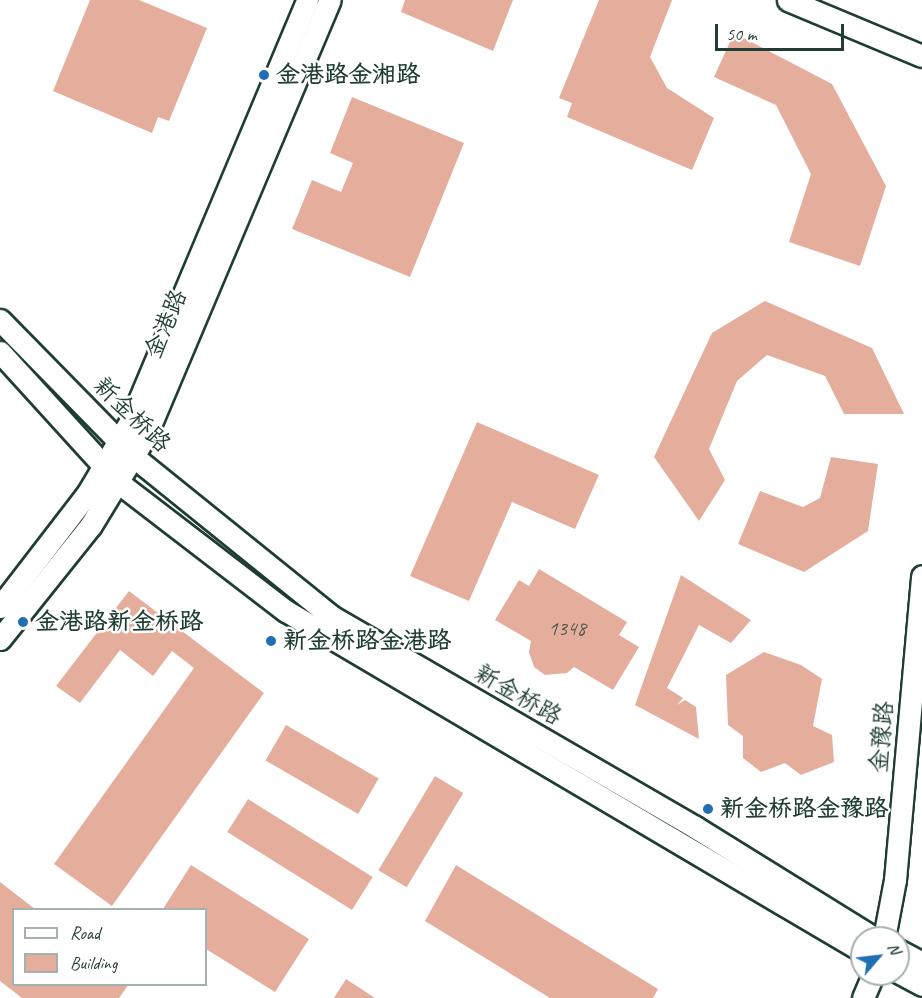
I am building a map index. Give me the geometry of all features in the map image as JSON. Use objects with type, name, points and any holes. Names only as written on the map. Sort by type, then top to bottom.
[{"type":"street","name":"金港路","points":[[0,608],[104,468],[119,442],[307,0]]},
{"type":"street","name":"金港路","points":[[0,639],[119,483],[134,457],[160,406],[330,0]]},
{"type":"street","points":[[788,0],[922,56]]},
{"type":"street","name":"新金桥路","points":[[0,320],[134,457],[331,616],[695,827],[855,926]]},
{"type":"street","name":"新金桥路","points":[[0,352],[119,483],[286,611],[850,944]]},
{"type":"street","name":"金豫路","points":[[886,926],[895,880],[922,576]]},
{"type":"building","points":[[90,0],[139,0],[207,28],[169,121],[158,117],[152,133],[53,91]]},
{"type":"building","points":[[405,0],[513,0],[493,51],[401,12]]},
{"type":"building","points":[[599,0],[672,0],[650,57],[667,88],[714,118],[692,170],[567,117],[572,103],[559,98]]},
{"type":"building","points":[[734,33],[832,84],[886,186],[860,266],[789,242],[811,174],[776,105],[714,77]]},
{"type":"building","points":[[352,97],[464,143],[410,277],[292,229],[312,180],[341,192],[353,163],[330,153]]},
{"type":"building","points":[[765,301],[872,348],[904,414],[844,414],[825,376],[767,355],[737,381],[709,449],[725,480],[699,521],[654,457],[712,333]]},
{"type":"building","points":[[477,422],[599,475],[575,529],[512,502],[469,601],[410,576]]},
{"type":"building","points":[[831,457],[878,464],[868,531],[804,572],[738,544],[760,491],[803,507],[820,498]]},
{"type":"building","points":[[539,569],[627,622],[619,635],[639,647],[613,690],[574,667],[567,673],[545,675],[534,667],[529,652],[531,641],[495,620],[519,580],[529,586]]},
{"type":"building","points":[[681,575],[751,620],[731,643],[699,625],[667,688],[683,698],[677,705],[685,700],[696,707],[699,739],[635,705]]},
{"type":"building","points":[[129,591],[264,693],[112,906],[54,864],[194,668],[172,651],[153,676],[120,650],[80,703],[56,686]]},
{"type":"building","points":[[764,652],[801,665],[822,679],[813,726],[832,735],[834,762],[801,775],[785,763],[761,772],[743,758],[743,736],[728,725],[726,675]]},
{"type":"building","points":[[286,725],[379,778],[358,814],[266,761]]},
{"type":"building","points":[[435,776],[463,793],[407,887],[378,870]]},
{"type":"building","points":[[248,799],[373,877],[352,910],[227,832]]},
{"type":"building","points":[[191,865],[309,939],[275,992],[207,950],[207,908],[164,908]]},
{"type":"building","points":[[456,865],[658,989],[653,998],[550,998],[425,921]]},
{"type":"building","points":[[0,882],[34,908],[12,908],[12,986],[128,986],[119,998],[22,998],[0,981]]},
{"type":"building","points":[[346,979],[375,998],[334,998]]},
{"type":"place","name":"金港路金湘路","points":[[264,75]]},
{"type":"place","name":"金港路新金桥路","points":[[23,622]]},
{"type":"place","name":"新金桥路金港路","points":[[271,641]]},
{"type":"place","name":"新金桥路金豫路","points":[[708,809]]}]
